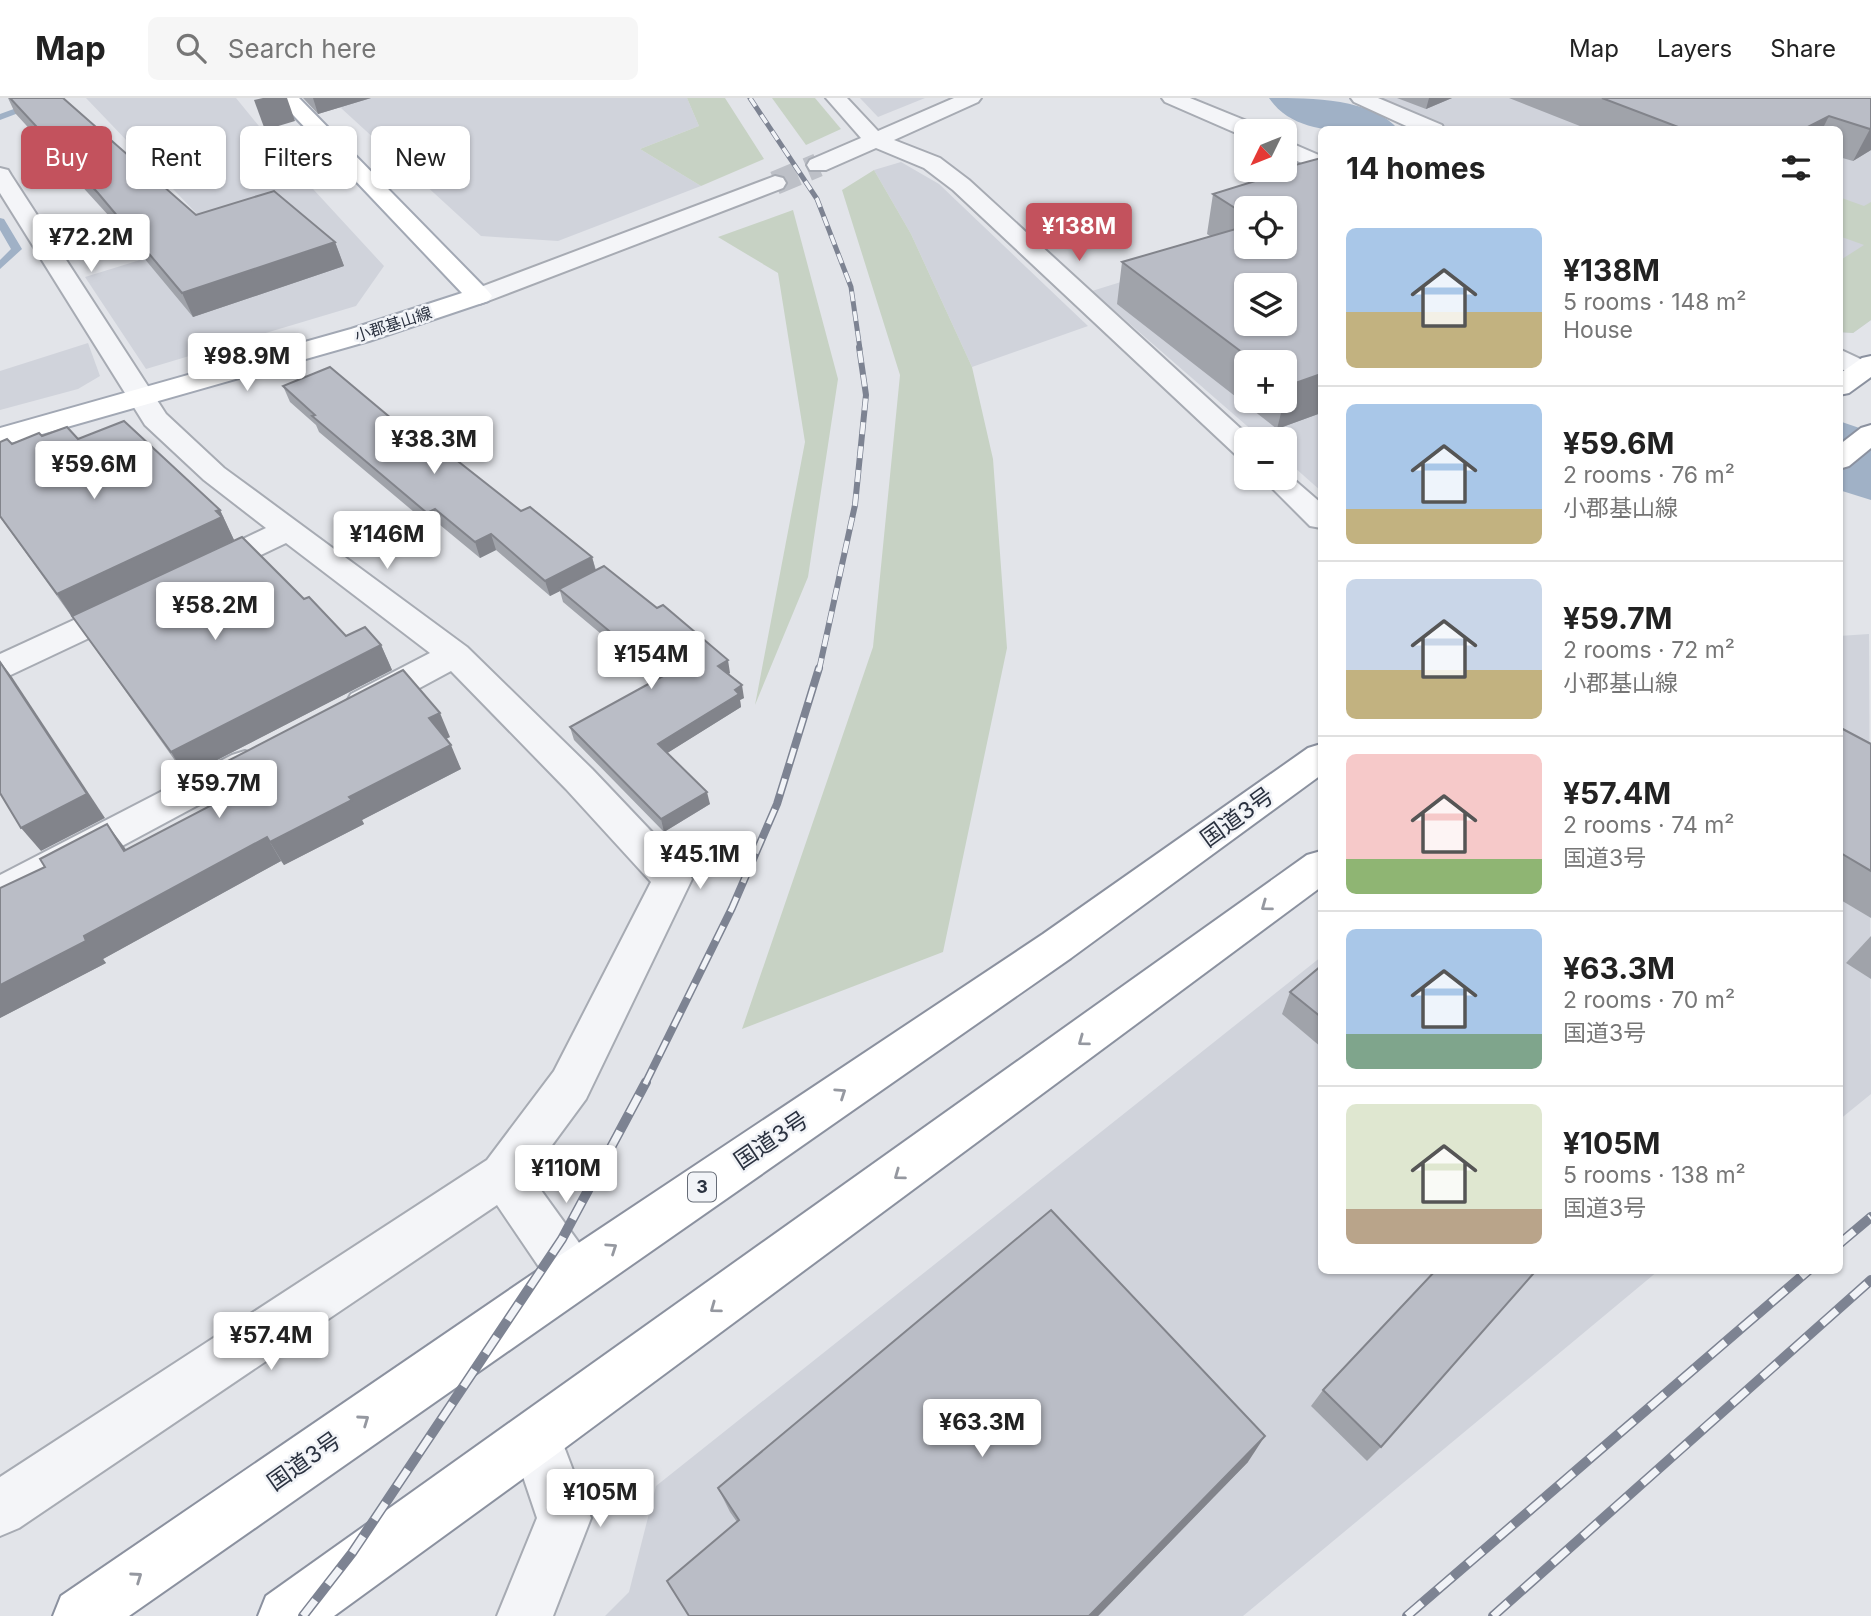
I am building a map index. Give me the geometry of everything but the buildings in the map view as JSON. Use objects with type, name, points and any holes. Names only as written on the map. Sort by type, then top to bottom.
[{"type":"main road","points":[[287,98],[479,296]]},
{"type":"main road","name":"小郡基山線","points":[[0,437],[360,335],[479,296]]},
{"type":"main road","points":[[1843,457],[1871,434]]},
{"type":"main road","name":"国道3号","points":[[81,1616],[573,1275],[1057,946],[1318,759]]},
{"type":"main road","points":[[286,1616],[536,1438],[1318,868]]},
{"type":"street","points":[[836,98],[873,139],[932,163],[961,185],[1234,438]]},
{"type":"street","points":[[818,165],[971,98]]},
{"type":"street","points":[[1172,98],[1234,124]]},
{"type":"street","points":[[1361,98],[1425,126]]},
{"type":"street","points":[[1297,153],[1318,163]]},
{"type":"street","points":[[0,175],[155,419],[214,474],[455,655],[579,779],[672,879],[570,1085],[503,1175],[0,1509]]},
{"type":"street","points":[[479,296],[775,183]]},
{"type":"street","points":[[1290,490],[1318,516]]},
{"type":"street","points":[[0,668],[288,530]]},
{"type":"street","points":[[333,719],[455,655]]},
{"type":"street","points":[[5,879],[272,750]]},
{"type":"street","points":[[503,1175],[573,1275]]},
{"type":"street","points":[[525,1616],[564,1518],[536,1438]]},
{"type":"shaded area","points":[[86,98],[236,98],[259,126],[240,126],[240,189],[313,189],[384,266],[356,306],[146,369],[85,277],[218,236],[173,189],[226,189],[226,126],[126,126],[126,140]]},
{"type":"shaded area","points":[[330,98],[687,98],[699,126],[640,149],[701,186],[558,241],[481,236],[430,189],[470,189],[470,126],[371,126],[371,135]]},
{"type":"shaded area","points":[[860,98],[925,98],[878,117]]},
{"type":"shaded area","points":[[1382,98],[1871,98],[1871,320],[1853,333],[1843,332],[1843,126],[1444,126]]},
{"type":"shaded area","points":[[901,162],[939,184],[1088,326],[972,367],[911,234],[874,170]]},
{"type":"shaded area","points":[[1318,222],[1318,488],[1297,470],[1297,427],[1248,427],[1092,291],[1234,247],[1234,259],[1297,259],[1297,238]]},
{"type":"shaded area","points":[[88,343],[100,376],[78,389],[0,410],[0,371]]},
{"type":"shaded area","points":[[1869,634],[1871,1094],[1843,1117],[1843,636]]},
{"type":"shaded area","points":[[1318,959],[1318,1274],[1654,1274],[1243,1616],[605,1616],[629,1592],[656,1486]]},
{"type":"green space","points":[[687,98],[725,98],[764,159],[701,186],[640,149],[699,126]]},
{"type":"green space","points":[[772,98],[815,98],[841,129],[806,145]]},
{"type":"green space","points":[[874,170],[911,234],[972,367],[993,459],[1007,648],[943,952],[742,1029],[873,647],[900,375],[842,190]]},
{"type":"green space","points":[[1843,198],[1864,206],[1871,202],[1871,320],[1853,333],[1843,332],[1843,258],[1864,245],[1843,237]]},
{"type":"green space","points":[[793,210],[838,379],[808,577],[755,705],[805,442],[778,273],[718,237]]},
{"type":"waterway","points":[[0,117],[53,98]]},
{"type":"waterway","points":[[1297,98],[1361,126]]},
{"type":"waterway","points":[[0,221],[17,249],[0,266]]},
{"type":"waterway","points":[[1843,449],[1871,475]]},
{"type":"tunnel","points":[[775,183],[818,165]]},
{"type":"railway","points":[[750,98],[817,199],[851,287],[860,349]]},
{"type":"railway","points":[[819,670],[855,505],[866,395],[859,347]]},
{"type":"railway","points":[[646,1082],[732,908],[777,804],[819,668]]},
{"type":"railway","points":[[303,1616],[352,1553],[562,1239],[646,1082]]},
{"type":"railway","points":[[1843,1241],[1871,1217]]},
{"type":"railway","points":[[1407,1616],[1804,1274]]},
{"type":"railway","points":[[1493,1616],[1871,1280]]}]
